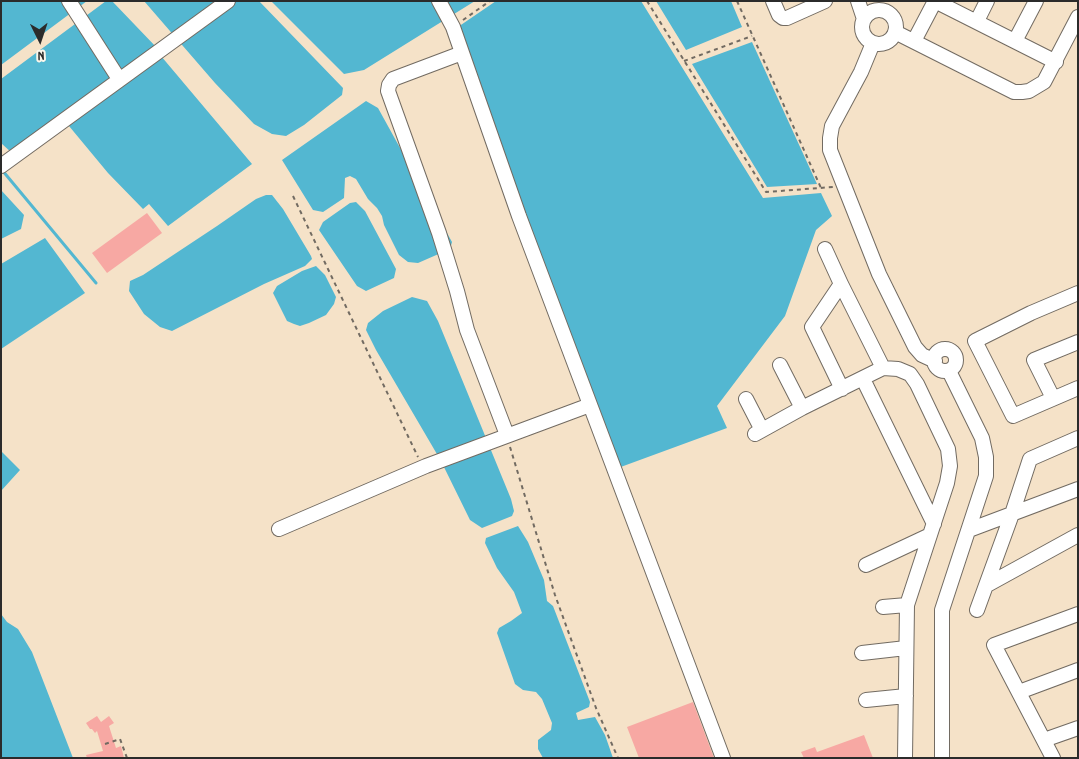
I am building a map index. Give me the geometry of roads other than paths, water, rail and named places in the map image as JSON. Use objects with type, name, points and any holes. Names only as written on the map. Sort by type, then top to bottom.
[{"type":"street","points":[[69,1],[119,79]]},
{"type":"street","points":[[1,166],[228,1]]},
{"type":"street","points":[[439,1],[453,26],[519,216],[723,758]]},
{"type":"street","points":[[773,1],[779,15],[782,18],[787,18],[825,1]]},
{"type":"street","points":[[858,1],[864,18],[862,31],[868,41],[884,44],[889,41],[895,32],[895,21],[888,13],[877,10],[864,18]]},
{"type":"street","points":[[914,41],[935,1],[1056,62]]},
{"type":"street","points":[[977,22],[987,1]]},
{"type":"street","points":[[1015,41],[1036,1]]},
{"type":"street","points":[[895,32],[1014,92],[1029,91],[1044,82],[1078,17]]},
{"type":"street","points":[[873,43],[861,72],[832,126],[830,150],[872,260],[915,347],[922,355],[935,361],[938,368],[949,371],[982,438],[986,457],[986,476],[942,610],[942,758]]},
{"type":"street","points":[[462,53],[393,79],[388,85],[388,92],[439,233],[458,291],[467,330],[507,435]]},
{"type":"street","points":[[825,249],[883,368]]},
{"type":"street","points":[[841,284],[812,327],[842,389]]},
{"type":"street","points":[[1078,293],[1031,313],[975,341],[1013,416],[1078,388]]},
{"type":"street","points":[[1053,398],[1034,360],[1078,342]]},
{"type":"street","points":[[780,365],[802,408]]},
{"type":"street","points":[[746,399],[758,432],[883,368],[898,369],[910,374],[917,384],[948,449],[950,466],[947,483],[907,605],[905,758]]},
{"type":"street","points":[[863,379],[932,529]]},
{"type":"street","points":[[279,530],[426,466],[590,405]]},
{"type":"street","points":[[977,610],[1030,459],[1078,438]]},
{"type":"street","points":[[969,530],[1078,489]]},
{"type":"street","points":[[866,565],[932,529]]},
{"type":"street","points":[[987,585],[1078,536]]},
{"type":"street","points":[[883,607],[907,605]]},
{"type":"street","points":[[1054,758],[994,645],[1078,614]]},
{"type":"street","points":[[862,653],[906,648]]},
{"type":"street","points":[[1019,692],[1078,670]]},
{"type":"street","points":[[866,700],[906,696]]},
{"type":"street","points":[[1044,740],[1078,728]]},
{"type":"water","points":[[1,1],[87,1],[1,65]]},
{"type":"water","points":[[106,1],[112,1],[158,49],[13,154],[1,143],[1,79]]},
{"type":"water","points":[[144,1],[259,1],[343,88],[342,95],[304,125],[286,136],[272,134],[254,124],[215,83]]},
{"type":"water","points":[[271,1],[475,1],[364,70],[344,74]]},
{"type":"water","points":[[496,1],[641,1],[763,198],[821,193],[832,216],[816,230],[785,316],[717,406],[727,428],[618,468],[455,29]]},
{"type":"water","points":[[656,1],[731,1],[742,27],[686,50]]},
{"type":"water","points":[[752,42],[817,184],[767,187],[692,64]]},
{"type":"water","points":[[161,56],[252,164],[168,226],[149,204],[143,209],[108,173],[69,126],[82,113]]},
{"type":"water","points":[[366,101],[378,108],[452,242],[450,249],[418,263],[408,262],[399,255],[384,225],[382,216],[368,199],[356,179],[350,176],[345,178],[344,198],[323,212],[313,210],[282,160]]},
{"type":"water","points":[[1,190],[24,215],[21,229],[1,239]]},
{"type":"water","points":[[272,195],[283,209],[311,256],[312,259],[305,266],[264,284],[172,331],[160,327],[144,314],[129,291],[130,281],[143,275],[256,199]]},
{"type":"water","points":[[356,202],[365,211],[396,269],[394,278],[366,291],[357,286],[319,230],[323,222],[350,203]]},
{"type":"water","points":[[45,238],[85,293],[1,349],[1,264]]},
{"type":"water","points":[[316,266],[325,275],[336,297],[334,304],[326,315],[309,323],[300,326],[287,321],[273,293],[277,286],[302,271]]},
{"type":"water","points":[[412,297],[427,301],[438,321],[511,499],[514,511],[512,516],[482,528],[470,520],[441,461],[366,330],[368,323],[383,311]]},
{"type":"water","points":[[1,451],[20,470],[1,491]]},
{"type":"water","points":[[518,526],[528,542],[544,580],[547,601],[553,606],[590,702],[589,707],[576,713],[578,720],[595,717],[605,735],[613,758],[543,758],[538,749],[538,740],[551,730],[552,723],[542,699],[536,692],[523,690],[515,684],[497,633],[499,628],[522,613],[514,592],[497,568],[485,543],[486,538]]},
{"type":"water","points":[[1,614],[7,622],[18,629],[32,652],[73,758],[1,758]]},
{"type":"waterway","points":[[2,170],[96,283]]}]
